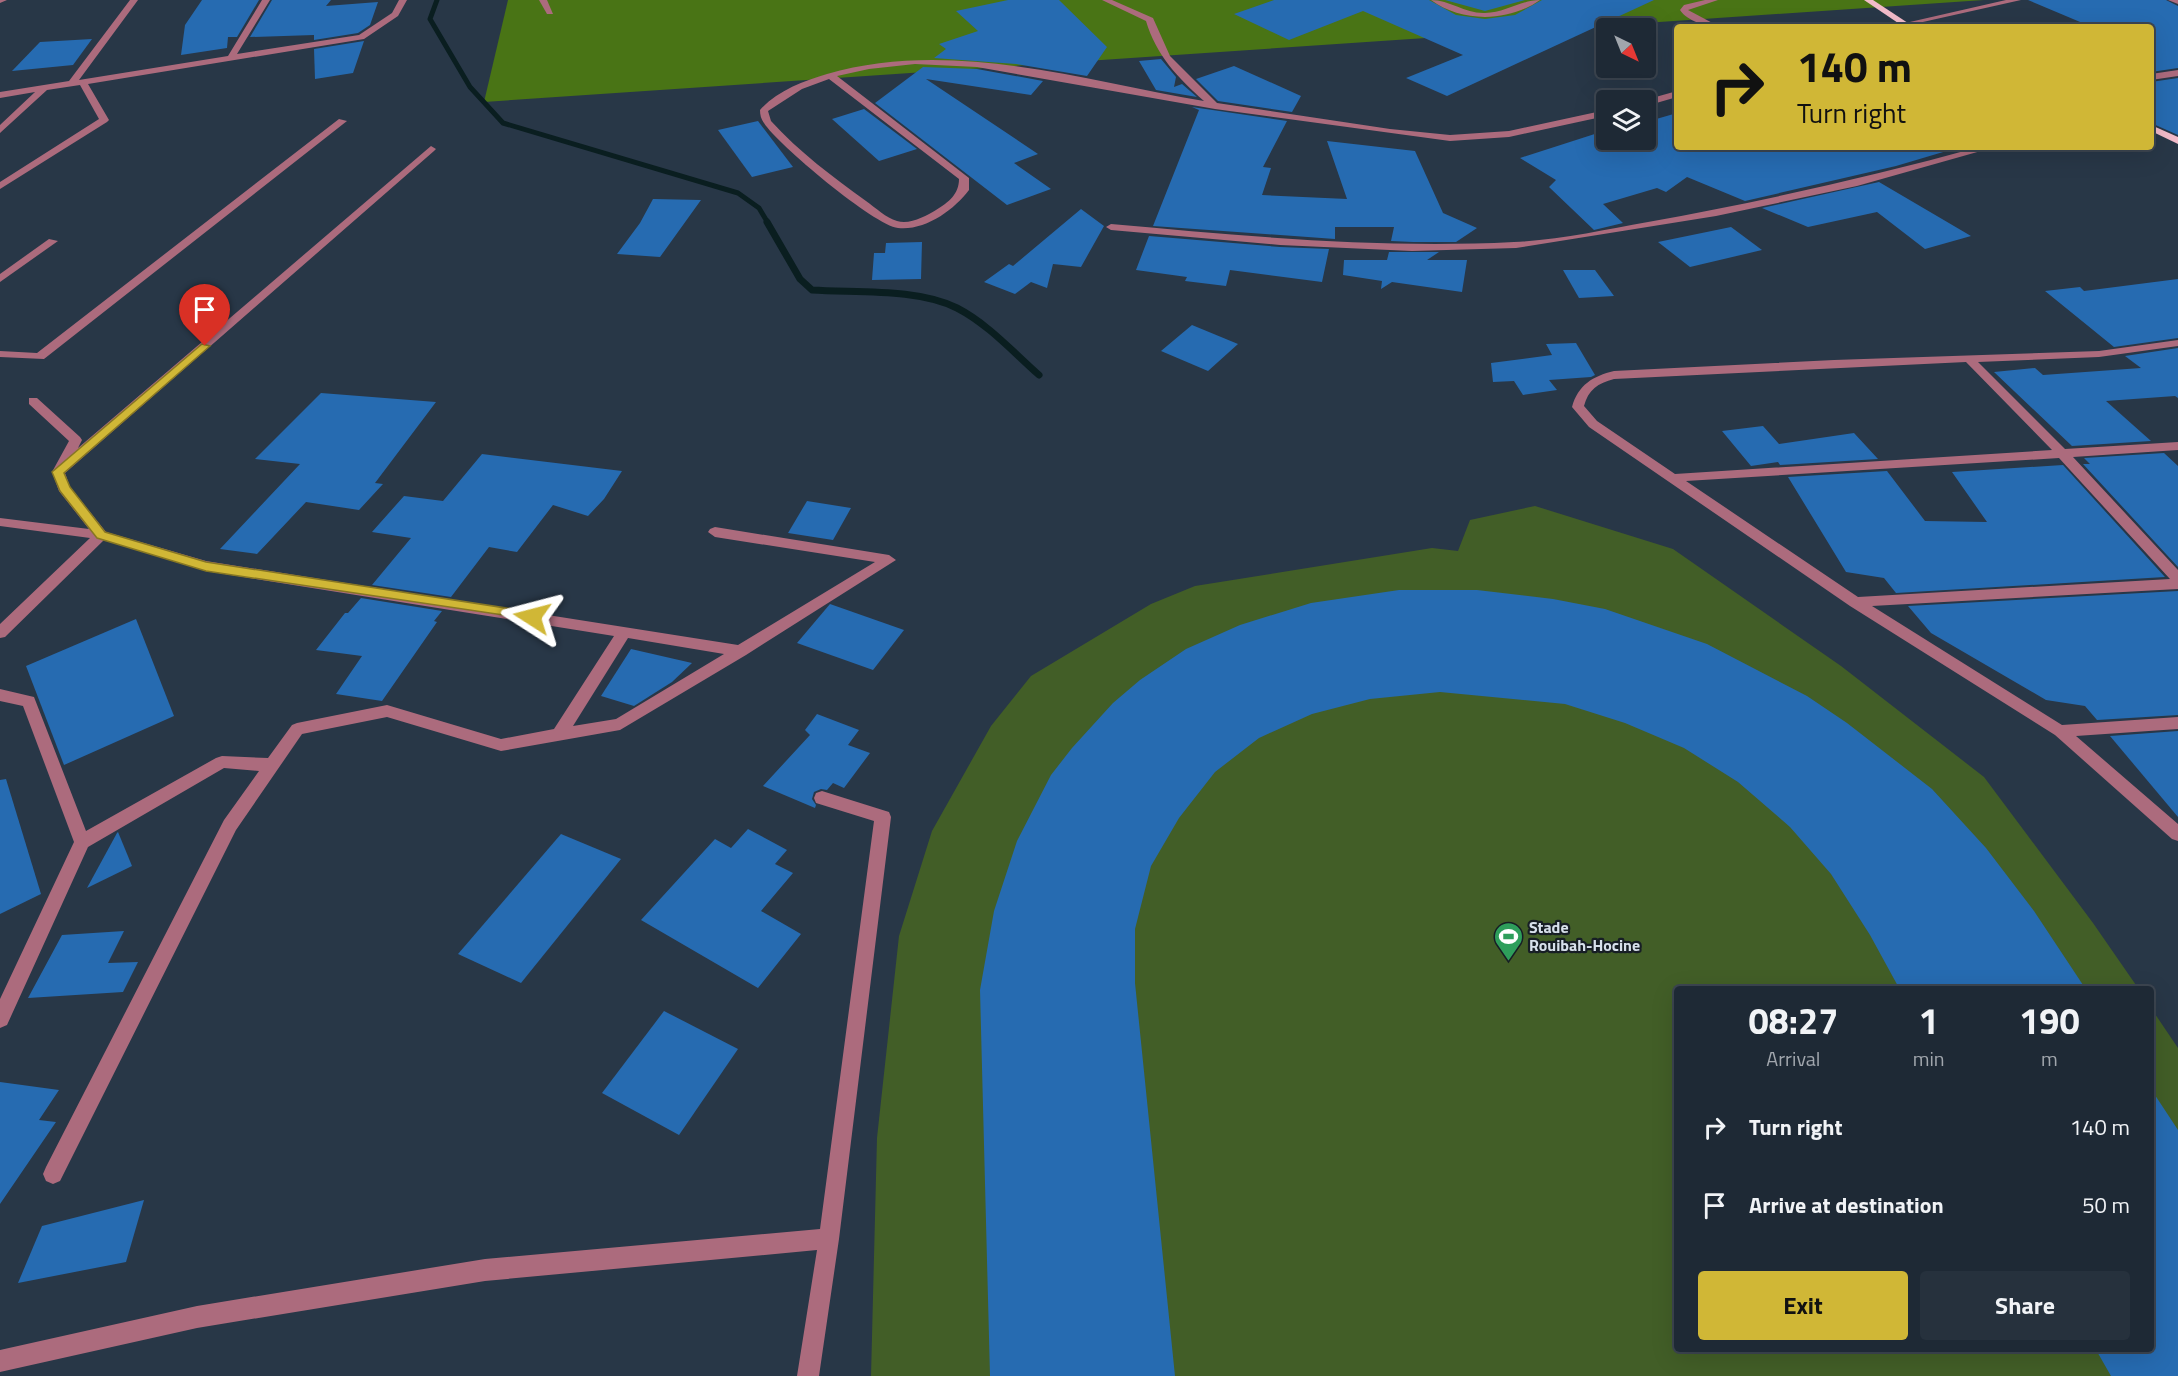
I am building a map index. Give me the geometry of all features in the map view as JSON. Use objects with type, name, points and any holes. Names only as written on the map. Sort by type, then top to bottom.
[{"type":"main road","points":[[1868,0],[1905,24]]},
{"type":"main road","points":[[2154,129],[2178,141]]},
{"type":"street","points":[[71,85],[134,0]]},
{"type":"street","points":[[230,59],[266,0]]},
{"type":"street","points":[[0,95],[362,37],[395,14],[403,0]]},
{"type":"street","points":[[543,0],[550,12]]},
{"type":"street","points":[[1106,0],[1150,20],[1154,38],[1170,64],[1215,106]]},
{"type":"street","points":[[1435,0],[1473,16],[1491,17],[1536,0]]},
{"type":"street","points":[[1710,24],[1684,10],[1687,7],[1714,0]]},
{"type":"street","points":[[1916,24],[2017,0]]},
{"type":"street","points":[[2172,0],[2178,2]]},
{"type":"street","points":[[831,76],[958,172],[966,184],[960,196],[916,222],[905,225],[892,223],[872,211],[787,142],[767,123],[764,110],[771,103],[797,88],[831,76],[868,68],[935,61],[1053,77],[1215,106],[1449,138],[1502,135],[1596,115]]},
{"type":"street","points":[[2154,77],[2178,73]]},
{"type":"street","points":[[0,186],[104,120],[83,83]]},
{"type":"street","points":[[0,130],[43,89]]},
{"type":"street","points":[[1656,99],[1674,95]]},
{"type":"street","points":[[0,354],[40,357],[342,121]]},
{"type":"street","points":[[58,472],[431,149]]},
{"type":"street","points":[[1111,227],[1280,242],[1412,248],[1516,245],[1716,213],[1857,183],[1979,150]]},
{"type":"street","points":[[0,279],[53,241]]},
{"type":"street","points":[[2178,344],[2106,353],[1970,360],[1834,363],[1614,375],[1592,382],[1579,402],[1585,418],[1855,602],[2060,731],[2178,834]]},
{"type":"street","points":[[1970,360],[2062,453],[2178,579]]},
{"type":"street","points":[[33,401],[76,440],[58,472],[64,488],[101,535]]},
{"type":"street","points":[[1674,478],[2178,446]]},
{"type":"street","points":[[0,522],[101,535],[206,566],[741,651]]},
{"type":"street","points":[[53,1174],[230,825],[297,729],[387,711],[501,745],[620,724],[889,560],[715,532]]},
{"type":"street","points":[[0,633],[101,535]]},
{"type":"street","points":[[1855,602],[2178,584]]},
{"type":"street","points":[[559,735],[625,631]]},
{"type":"street","points":[[0,695],[29,701],[82,842]]},
{"type":"street","points":[[2060,731],[2178,723]]},
{"type":"street","points":[[0,1019],[82,842],[222,762],[272,765]]},
{"type":"street","points":[[808,1376],[829,1239],[883,817],[822,798]]},
{"type":"street","points":[[0,1361],[197,1317],[485,1270],[829,1239]]},
{"type":"green space","points":[[508,0],[1984,0],[1656,22],[1656,18],[1596,18],[1596,26],[484,102]]},
{"type":"green space","name":"Stade Rouibah-Hocine","points":[[1535,506],[1673,549],[1841,666],[1984,777],[2093,923],[2137,986],[1674,986],[1674,1352],[2154,1352],[2154,1012],[2178,1048],[2178,1376],[871,1376],[877,1138],[899,936],[932,831],[991,726],[1031,676],[1151,604],[1195,586],[1432,548],[1458,551],[1470,520]]},
{"type":"building","points":[[202,0],[259,0],[237,37],[228,37],[227,48],[181,55],[185,25]]},
{"type":"building","points":[[272,0],[331,0],[326,6],[378,2],[370,25],[358,33],[314,40],[314,35],[250,37]]},
{"type":"building","points":[[1008,0],[1059,0],[1107,47],[1087,76],[1016,64],[934,58],[946,49],[939,44],[978,31],[956,11]]},
{"type":"building","points":[[1274,0],[1429,0],[1456,15],[1485,19],[1515,15],[1542,0],[1654,0],[1615,18],[1596,18],[1596,27],[1447,96],[1406,78],[1463,55],[1363,11],[1289,40],[1234,14]]},
{"type":"building","points":[[1445,0],[1525,0],[1485,11]]},
{"type":"building","points":[[2028,0],[2166,0],[2178,6],[2178,68],[2154,72],[2154,24],[2085,24]]},
{"type":"building","points":[[92,39],[73,65],[12,71],[40,42]]},
{"type":"building","points":[[364,41],[353,73],[315,79],[314,49]]},
{"type":"building","points":[[1161,59],[1176,77],[1174,87],[1182,84],[1197,97],[1156,90],[1139,61]]},
{"type":"building","points":[[1234,66],[1301,96],[1292,112],[1218,101],[1196,79]]},
{"type":"building","points":[[923,67],[977,69],[1043,81],[1031,95],[926,79],[1038,154],[1014,163],[1051,189],[1007,205],[875,103]]},
{"type":"building","points":[[2178,78],[2178,135],[2154,124],[2154,82]]},
{"type":"building","points":[[1192,107],[1287,121],[1263,167],[1271,168],[1262,195],[1347,199],[1327,141],[1415,151],[1443,213],[1477,228],[1456,242],[1413,242],[1391,241],[1394,227],[1335,227],[1335,239],[1153,226],[1199,110]]},
{"type":"building","points":[[864,109],[917,149],[879,161],[832,119]]},
{"type":"building","points":[[1674,114],[1674,150],[1950,150],[1896,166],[1745,201],[1687,177],[1666,192],[1657,188],[1603,204],[1623,223],[1594,230],[1549,187],[1556,180],[1520,158],[1596,134],[1596,150],[1656,150],[1656,119]]},
{"type":"building","points":[[758,121],[793,167],[752,177],[718,130]]},
{"type":"building","points":[[1879,182],[1971,236],[1925,249],[1877,212],[1808,227],[1762,208]]},
{"type":"building","points":[[653,199],[701,200],[660,257],[617,254],[640,223]]},
{"type":"building","points":[[1081,209],[1104,226],[1081,267],[1053,264],[1047,288],[1031,282],[1015,294],[984,282],[1009,264],[1013,266]]},
{"type":"building","points":[[1731,227],[1762,250],[1690,267],[1658,242]]},
{"type":"building","points":[[1149,236],[1329,249],[1322,282],[1230,270],[1226,286],[1185,281],[1187,277],[1136,270]]},
{"type":"building","points":[[922,242],[921,279],[872,280],[874,253],[885,253],[886,243]]},
{"type":"building","points":[[1389,252],[1439,252],[1427,260],[1467,260],[1462,292],[1392,282],[1381,289],[1382,281],[1343,275],[1344,260],[1387,260]]},
{"type":"building","points":[[1563,270],[1595,270],[1614,296],[1579,298]]},
{"type":"building","points":[[2178,279],[2178,338],[2114,347],[2045,291],[2080,287],[2084,291]]},
{"type":"building","points":[[1192,325],[1238,344],[1208,371],[1161,351]]},
{"type":"building","points":[[1576,343],[1595,375],[1549,380],[1557,390],[1523,395],[1514,381],[1493,382],[1491,363],[1552,355],[1546,344]]},
{"type":"building","points":[[2178,348],[2178,398],[2175,396],[2106,401],[2151,441],[2072,446],[1994,372],[2035,368],[2043,375],[2141,368],[2125,356]]},
{"type":"building","points":[[321,393],[436,402],[375,483],[383,484],[359,510],[306,502],[257,554],[220,549],[300,464],[255,459]]},
{"type":"building","points":[[1763,426],[1779,444],[1854,433],[1878,459],[1780,465],[1778,462],[1751,466],[1722,431]]},
{"type":"building","points":[[2164,453],[2178,466],[2178,567],[2083,464],[2090,464],[2084,458]]},
{"type":"building","points":[[482,454],[622,471],[604,499],[588,516],[553,505],[517,552],[489,547],[451,597],[372,585],[411,538],[372,532],[404,496],[443,501]]},
{"type":"building","points":[[2063,465],[2165,577],[1896,593],[1884,578],[1846,572],[1788,477],[1887,471],[1925,521],[1987,522],[1952,472]]},
{"type":"building","points":[[807,501],[851,508],[833,540],[788,533]]},
{"type":"building","points":[[1399,590],[1477,590],[1553,599],[1605,609],[1707,644],[1807,696],[1847,723],[1932,789],[1986,848],[2034,911],[2084,986],[1898,986],[1870,935],[1831,874],[1790,827],[1738,782],[1684,748],[1625,723],[1565,704],[1440,692],[1370,699],[1312,714],[1259,738],[1215,772],[1179,818],[1151,866],[1135,929],[1135,983],[1175,1376],[990,1376],[980,990],[994,911],[1017,841],[1051,775],[1113,703],[1140,680],[1186,649],[1240,625],[1311,603]]},
{"type":"building","points":[[2178,591],[2178,715],[2097,720],[2085,706],[2046,700],[1931,633],[1908,606]]},
{"type":"building","points":[[361,598],[442,611],[434,621],[437,622],[382,701],[336,694],[362,656],[316,650],[345,613],[348,613]]},
{"type":"building","points":[[830,604],[904,630],[873,670],[797,643]]},
{"type":"building","points":[[136,619],[174,716],[64,765],[26,666]]},
{"type":"building","points":[[631,649],[692,663],[672,682],[634,706],[601,696]]},
{"type":"building","points":[[817,714],[859,730],[848,745],[870,753],[844,788],[833,783],[827,790],[821,789],[814,792],[812,799],[816,805],[815,808],[763,786],[810,735],[805,730]]},
{"type":"building","points":[[2178,731],[2178,817],[2110,736]]},
{"type":"building","points":[[6,779],[41,894],[0,914],[0,780]]},
{"type":"building","points":[[748,829],[787,850],[775,864],[793,873],[761,911],[801,934],[758,988],[641,920],[715,839],[731,848]]},
{"type":"building","points":[[117,833],[132,866],[87,888]]},
{"type":"building","points":[[561,834],[621,859],[521,983],[458,954]]},
{"type":"building","points":[[124,931],[108,963],[138,962],[123,992],[28,998],[62,935]]},
{"type":"building","points":[[664,1011],[738,1049],[679,1135],[602,1093]]},
{"type":"building","points":[[0,1082],[59,1090],[39,1120],[56,1122],[0,1204]]},
{"type":"building","points":[[2154,1094],[2178,1130],[2178,1376],[2111,1376],[2097,1352],[2154,1352]]},
{"type":"building","points":[[144,1200],[126,1262],[18,1283],[42,1226]]},
{"type":"waterway","points":[[437,0],[430,19],[470,87],[503,123],[738,193],[759,208],[768,223]]},
{"type":"waterway","points":[[767,222],[800,279],[812,290],[905,294],[941,302],[957,308],[979,322],[1039,375]]},
{"type":"place","name":"Stade Rouibah-Hocine","points":[[1508,962]]},
{"type":"route","points":[[205,346],[58,472],[64,488],[101,535],[206,566],[532,617]]}]
